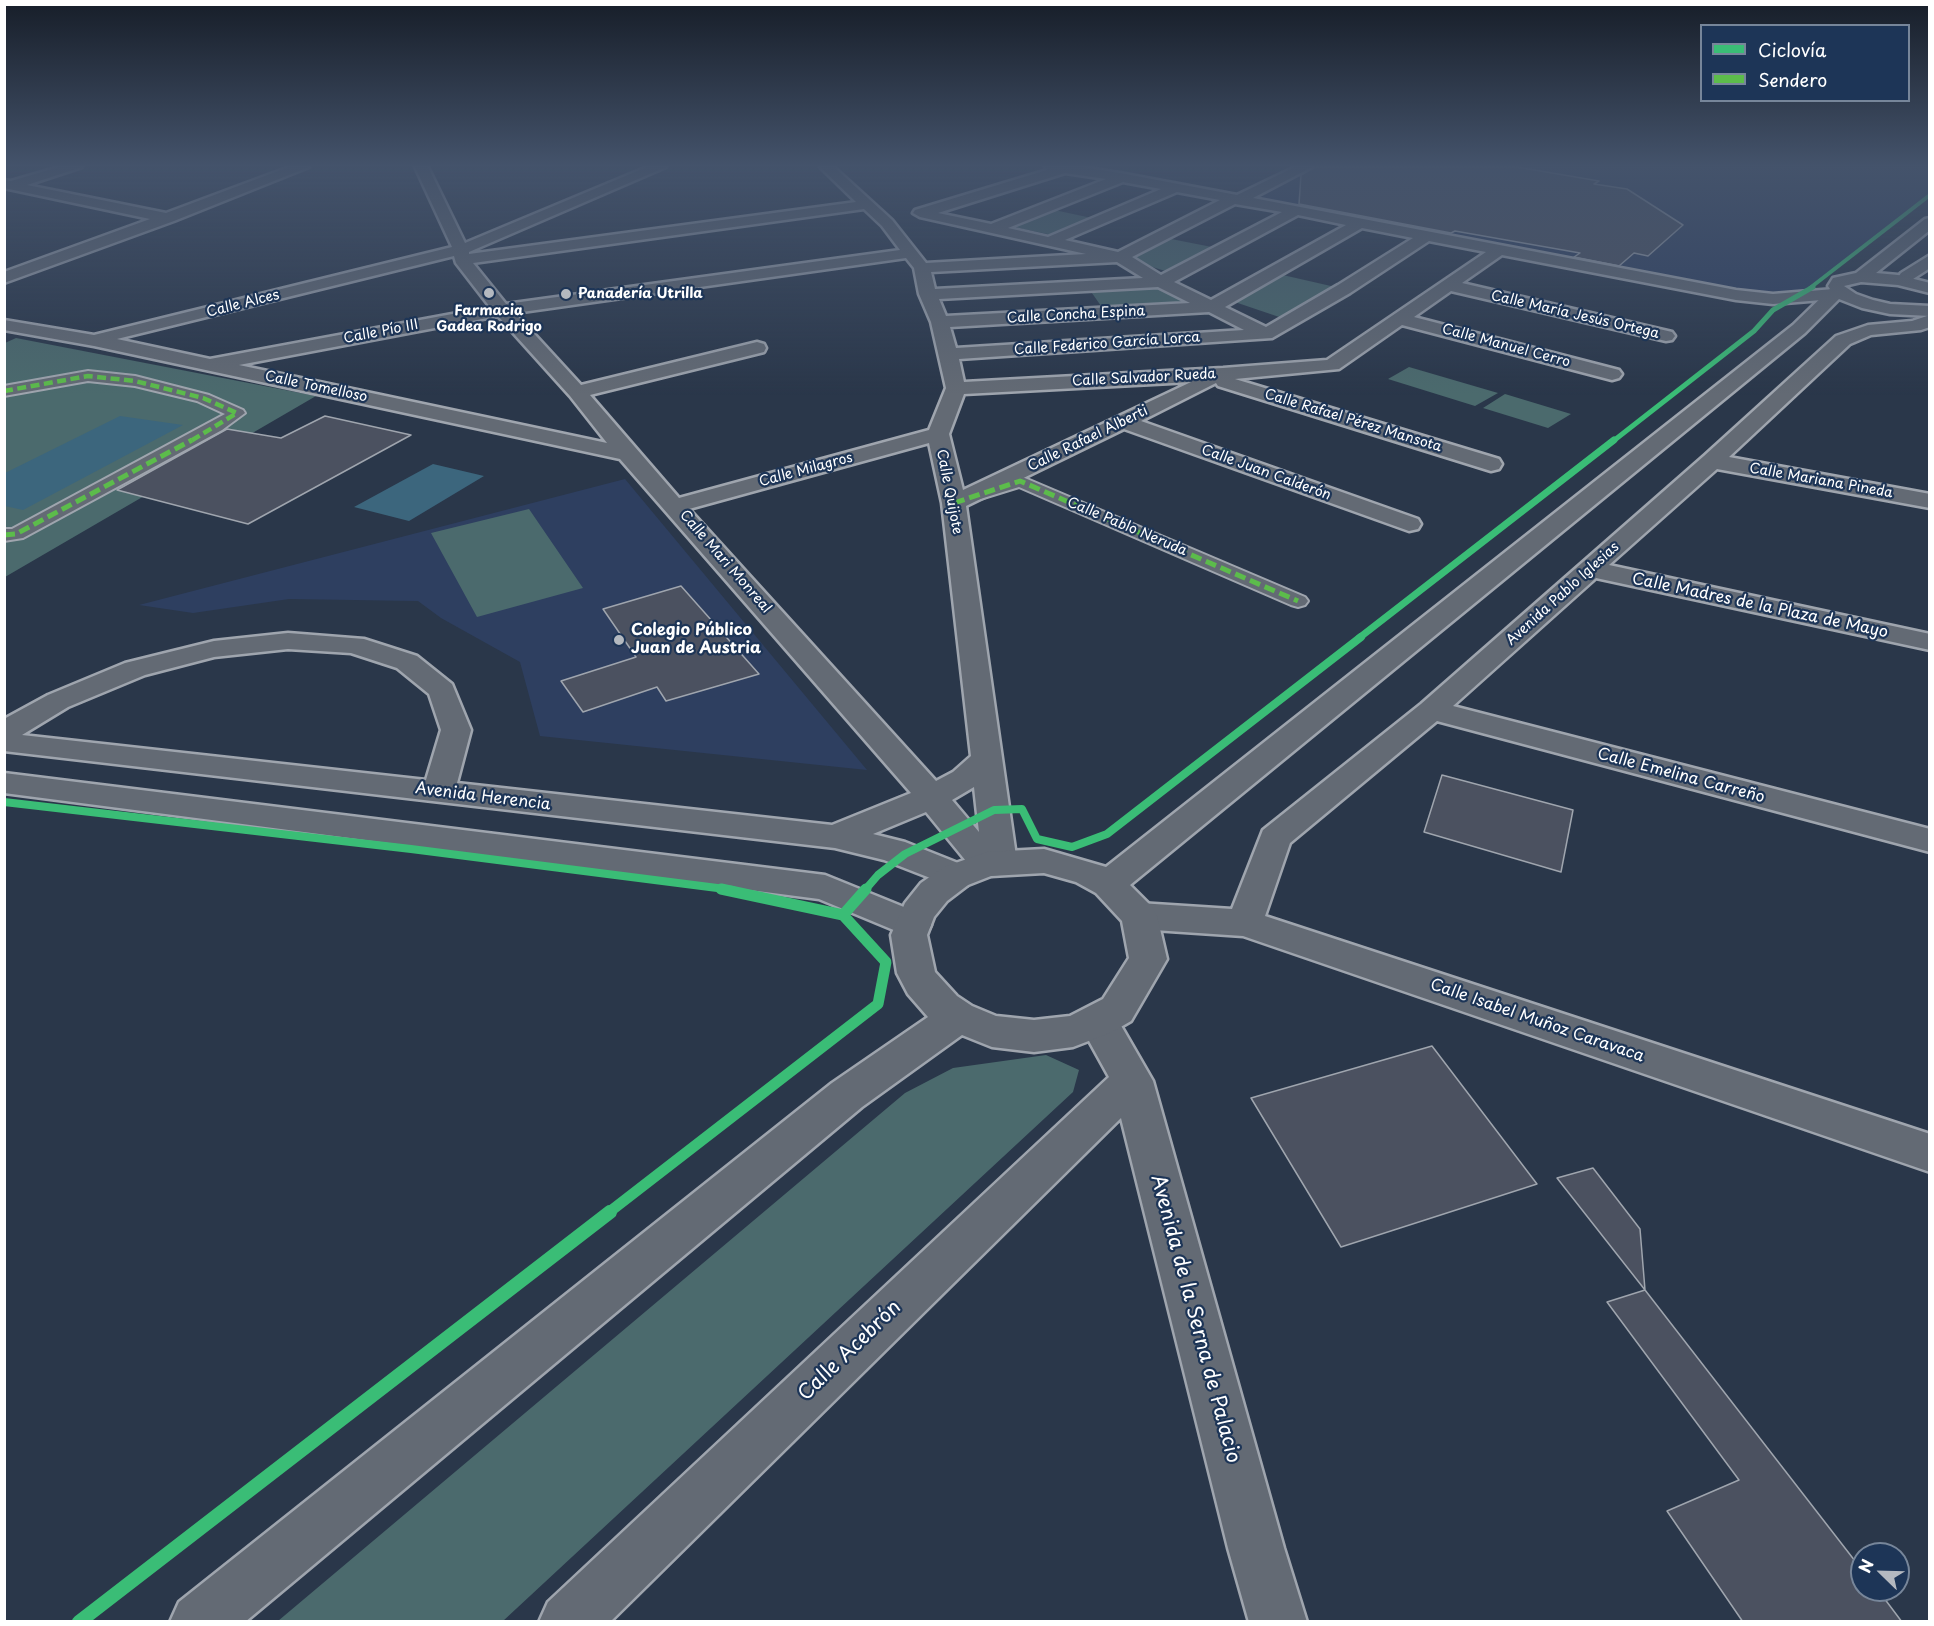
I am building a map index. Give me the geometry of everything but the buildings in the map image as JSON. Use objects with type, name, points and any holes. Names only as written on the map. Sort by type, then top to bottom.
[{"type":"street","points":[[4,278],[101,243]]},
{"type":"street","name":"Calle Mari Monreal","points":[[456,243],[462,255],[502,310],[577,392],[627,454],[932,797],[981,868]]},
{"type":"street","name":"Calle Alces","points":[[94,340],[462,255],[490,243]]},
{"type":"street","points":[[462,255],[560,243]]},
{"type":"street","points":[[911,243],[940,322],[956,388]]},
{"type":"street","points":[[1059,243],[1120,257],[1161,282],[1285,343]]},
{"type":"street","points":[[1120,257],[1148,243]]},
{"type":"street","points":[[928,294],[1161,282],[1235,243]]},
{"type":"street","points":[[1212,307],[1326,243]]},
{"type":"street","points":[[1266,334],[1344,289],[1415,243]]},
{"type":"street","points":[[1462,243],[1736,295],[1773,299],[1836,293],[1890,309],[1929,311]]},
{"type":"street","points":[[1861,278],[1903,243]]},
{"type":"street","points":[[1304,352],[1332,365],[1499,250]]},
{"type":"street","name":"Calle Pío III","points":[[209,365],[502,310],[916,261],[1120,257]]},
{"type":"street","points":[[1882,260],[1918,283]]},
{"type":"street","points":[[1918,283],[1929,260]]},
{"type":"street","points":[[1108,884],[1799,329],[1836,293],[1836,286],[1839,282],[1861,278],[1918,283]]},
{"type":"street","name":"Calle María Jesús Ortega","points":[[1449,285],[1666,336]]},
{"type":"street","points":[[1736,295],[1773,310],[1799,329],[1890,309]]},
{"type":"street","name":"Calle Concha Espina","points":[[940,322],[1212,307]]},
{"type":"street","name":"Calle Manuel Cerro","points":[[1401,319],[1612,374]]},
{"type":"street","name":"Avenida Pablo Iglesias","points":[[1245,923],[1275,838],[1432,710],[1712,461],[1843,340],[1868,330],[1914,326],[1929,320]]},
{"type":"street","name":"Calle Tomelloso","points":[[4,324],[94,340],[627,454]]},
{"type":"street","name":"Calle Federico García Lorca","points":[[948,354],[1266,334]]},
{"type":"street","points":[[577,392],[757,348]]},
{"type":"street","name":"Calle Salvador Rueda","points":[[956,388],[1219,376],[1332,365]]},
{"type":"street","points":[[4,391],[88,376],[135,381],[203,398],[237,413],[216,427],[16,534],[4,535]]},
{"type":"street","name":"Calle Rafael Alberti","points":[[954,503],[1219,376]]},
{"type":"street","name":"Calle Rafael Pérez Mansota","points":[[1219,376],[1491,464]]},
{"type":"street","name":"Calle Quijote","points":[[956,388],[938,434],[954,503],[988,757],[981,868]]},
{"type":"street","name":"Calle Juan Calderón","points":[[1123,422],[1409,524]]},
{"type":"street","name":"Calle Milagros","points":[[675,506],[938,434]]},
{"type":"street","name":"Calle Mariana Pineda","points":[[1712,461],[1929,501]]},
{"type":"street","name":"Calle Pablo Neruda","points":[[954,503],[1020,481],[1298,600]]},
{"type":"street","name":"Calle Madres de la Plaza de Mayo","points":[[1590,569],[1929,642]]},
{"type":"street","points":[[4,732],[58,701],[135,669],[214,649],[288,641],[354,645],[407,662],[442,690],[456,730],[438,792]]},
{"type":"street","name":"Calle Emelina Carreño","points":[[1432,710],[1929,841]]},
{"type":"street","name":"Avenida Herencia","points":[[4,742],[835,837],[981,868]]},
{"type":"street","points":[[835,837],[932,797],[964,779],[988,757]]},
{"type":"street","points":[[4,783],[825,887],[913,925]]},
{"type":"street","points":[[1044,861],[1088,873],[1108,884],[1139,916],[1148,959],[1117,1010],[1098,1021],[1073,1031],[1034,1036],[992,1031],[958,1017],[944,1007],[922,984],[916,973],[909,935],[918,912],[934,892],[981,868],[1044,861]]},
{"type":"street","name":"Calle Isabel Muñoz Caravaca","points":[[1139,916],[1245,923],[1929,1153]]},
{"type":"street","points":[[199,1622],[847,1095],[958,1017]]},
{"type":"street","name":"Avenida de la Serna de Palacio","points":[[1098,1021],[1132,1081],[1256,1548],[1278,1622]]},
{"type":"street","name":"Calle Acebrón","points":[[568,1622],[1132,1081]]},
{"type":"shaded area","points":[[1470,243],[1868,243],[1812,287],[1792,298],[1773,299]]},
{"type":"shaded area","points":[[120,416],[183,425],[23,510],[5,506],[5,473]]},
{"type":"shaded area","points":[[433,464],[484,476],[409,521],[354,507]]},
{"type":"shaded area","name":"Colegio Público Juan de Austria","points":[[625,479],[867,770],[540,736],[520,662],[441,618],[418,601],[289,599],[193,613],[139,605]]},
{"type":"green space","points":[[1144,243],[1191,243],[1222,249],[1175,274],[1120,257]]},
{"type":"green space","points":[[1274,273],[1344,289],[1291,321],[1226,299]]},
{"type":"green space","points":[[1161,282],[1193,308],[1106,313],[1087,286]]},
{"type":"green space","points":[[16,338],[316,396],[5,577],[5,343]]},
{"type":"green space","points":[[1409,367],[1498,393],[1475,406],[1388,379]]},
{"type":"green space","points":[[1505,394],[1571,414],[1548,428],[1483,408]]},
{"type":"green space","points":[[529,509],[583,588],[477,617],[431,533]]},
{"type":"green space","points":[[1046,1055],[1079,1070],[1073,1092],[503,1621],[278,1621],[905,1093],[953,1068]]},
{"type":"marked path","points":[[4,391],[88,376],[135,381],[203,398],[237,413],[216,427],[16,534],[4,535]]},
{"type":"marked path","points":[[954,503],[1020,481],[1298,601]]},
{"type":"cycle path","points":[[79,1622],[878,1004],[886,962],[843,915],[878,875],[905,854],[994,810],[1022,809],[1037,839],[1072,847],[1107,834],[1754,331],[1773,310],[1812,287],[1869,243]]},
{"type":"cycle path","points":[[4,802],[411,849],[739,891],[843,915]]},
{"type":"place","name":"Farmacia Gadea Rodrigo","points":[[489,293]]},
{"type":"place","name":"Panadería Utrilla","points":[[566,294]]},
{"type":"place","name":"Colegio Público Juan de Austria","points":[[619,640]]}]
